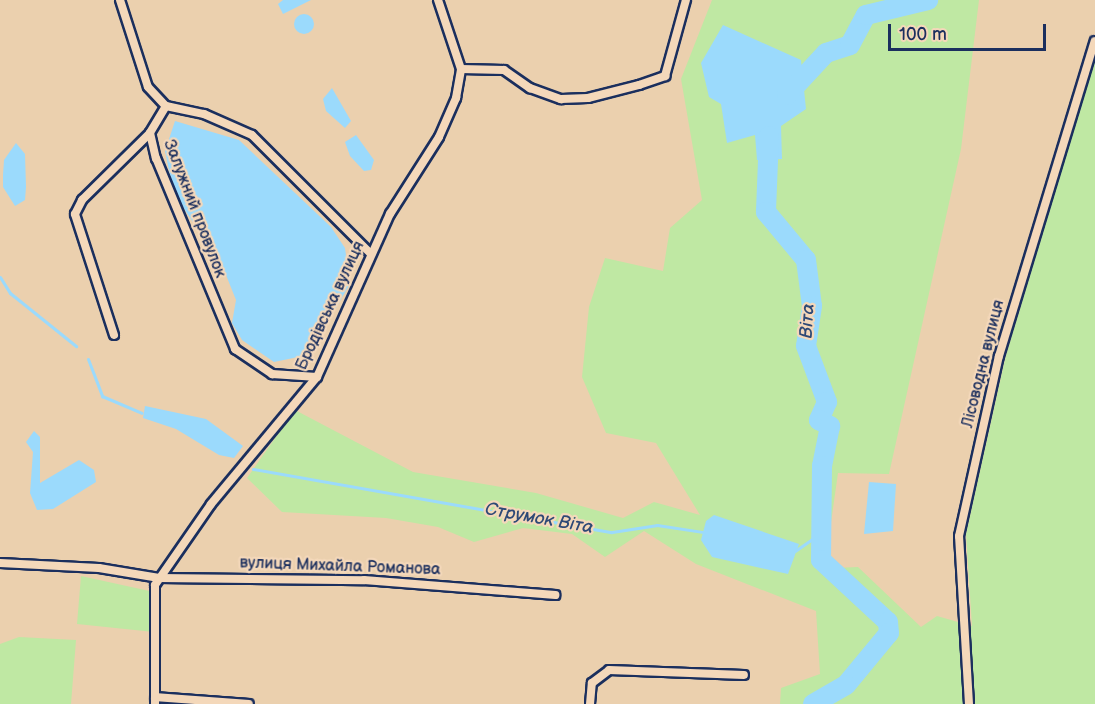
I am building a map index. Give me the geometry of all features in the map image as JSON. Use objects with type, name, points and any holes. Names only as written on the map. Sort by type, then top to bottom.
[{"type":"street","points":[[120,0],[148,87],[166,106],[204,114],[252,135],[371,254]]},
{"type":"street","points":[[438,0],[461,69],[504,70],[530,88],[561,99],[588,98],[665,76],[686,0]]},
{"type":"street","name":"Лісоводна вулиця","points":[[969,704],[959,536],[999,356],[1095,41]]},
{"type":"street","name":"Бродівська вулиця","points":[[155,700],[154,592],[159,578],[210,504],[317,377],[371,254],[439,137],[461,69]]},
{"type":"street","name":"Залужний провулок","points":[[166,106],[150,134],[196,262],[234,349],[272,374],[317,377]]},
{"type":"street","points":[[114,335],[75,214],[82,200],[150,134]]},
{"type":"street","name":"вулиця Михайла Романова","points":[[0,563],[99,568],[159,578],[364,580],[555,595]]},
{"type":"street","points":[[590,704],[592,683],[609,670],[744,675]]},
{"type":"street","points":[[155,700],[249,704]]},
{"type":"green space","points":[[712,0],[979,0],[961,149],[889,474],[838,473],[826,558],[834,568],[858,567],[921,627],[937,616],[972,626],[966,534],[1006,355],[1095,58],[1095,704],[780,704],[781,688],[820,674],[816,611],[696,564],[644,531],[605,557],[572,534],[523,528],[474,542],[438,527],[386,518],[282,512],[247,478],[295,410],[413,472],[536,493],[623,518],[654,502],[700,515],[656,443],[606,433],[582,377],[589,307],[605,258],[663,271],[670,228],[702,200],[681,79]]},
{"type":"green space","points":[[81,576],[154,592],[154,632],[77,624]]},
{"type":"green space","points":[[19,637],[76,640],[71,704],[0,704],[0,644]]},
{"type":"water","points":[[283,0],[311,0],[283,14],[278,4]]},
{"type":"water","points":[[304,14],[311,17],[314,24],[311,31],[304,34],[297,31],[294,24],[297,17]]},
{"type":"water","points":[[723,25],[801,60],[806,109],[781,126],[782,159],[757,160],[755,135],[727,143],[721,104],[709,97],[701,63]]},
{"type":"water","points":[[332,88],[351,121],[345,128],[326,111],[323,99]]},
{"type":"water","points":[[175,121],[239,140],[331,227],[345,248],[350,284],[308,355],[274,362],[242,340],[232,323],[236,300],[222,265],[174,194],[165,151]]},
{"type":"water","points":[[356,135],[374,160],[371,170],[364,171],[350,156],[345,142]]},
{"type":"water","points":[[16,143],[25,154],[26,187],[25,200],[15,206],[3,187],[3,175],[4,160]]},
{"type":"water","points":[[145,406],[206,419],[243,446],[234,458],[219,455],[176,429],[143,418]]},
{"type":"water","points":[[34,431],[40,437],[40,483],[79,460],[94,470],[96,482],[53,509],[37,510],[30,493],[33,452],[26,442]]},
{"type":"water","points":[[869,482],[896,484],[893,531],[864,534]]},
{"type":"water","points":[[714,515],[799,544],[788,574],[712,557],[701,540],[706,521]]},
{"type":"waterway","name":"Віта","points":[[787,95],[826,53],[850,45],[866,15],[928,0]]},
{"type":"waterway","name":"Віта","points":[[769,136],[766,212],[806,260],[812,306],[806,346],[827,402],[819,420],[830,426],[822,466],[821,560],[888,622],[889,633],[846,685],[813,704]]},
{"type":"waterway","name":"Струмок Віта","points":[[0,277],[10,293],[76,346]]},
{"type":"waterway","name":"Струмок Віта","points":[[88,359],[102,396],[142,413]]},
{"type":"waterway","name":"Струмок Віта","points":[[253,469],[612,532],[657,525],[703,532]]},
{"type":"waterway","name":"Струмок Віта","points":[[795,551],[818,535]]}]
